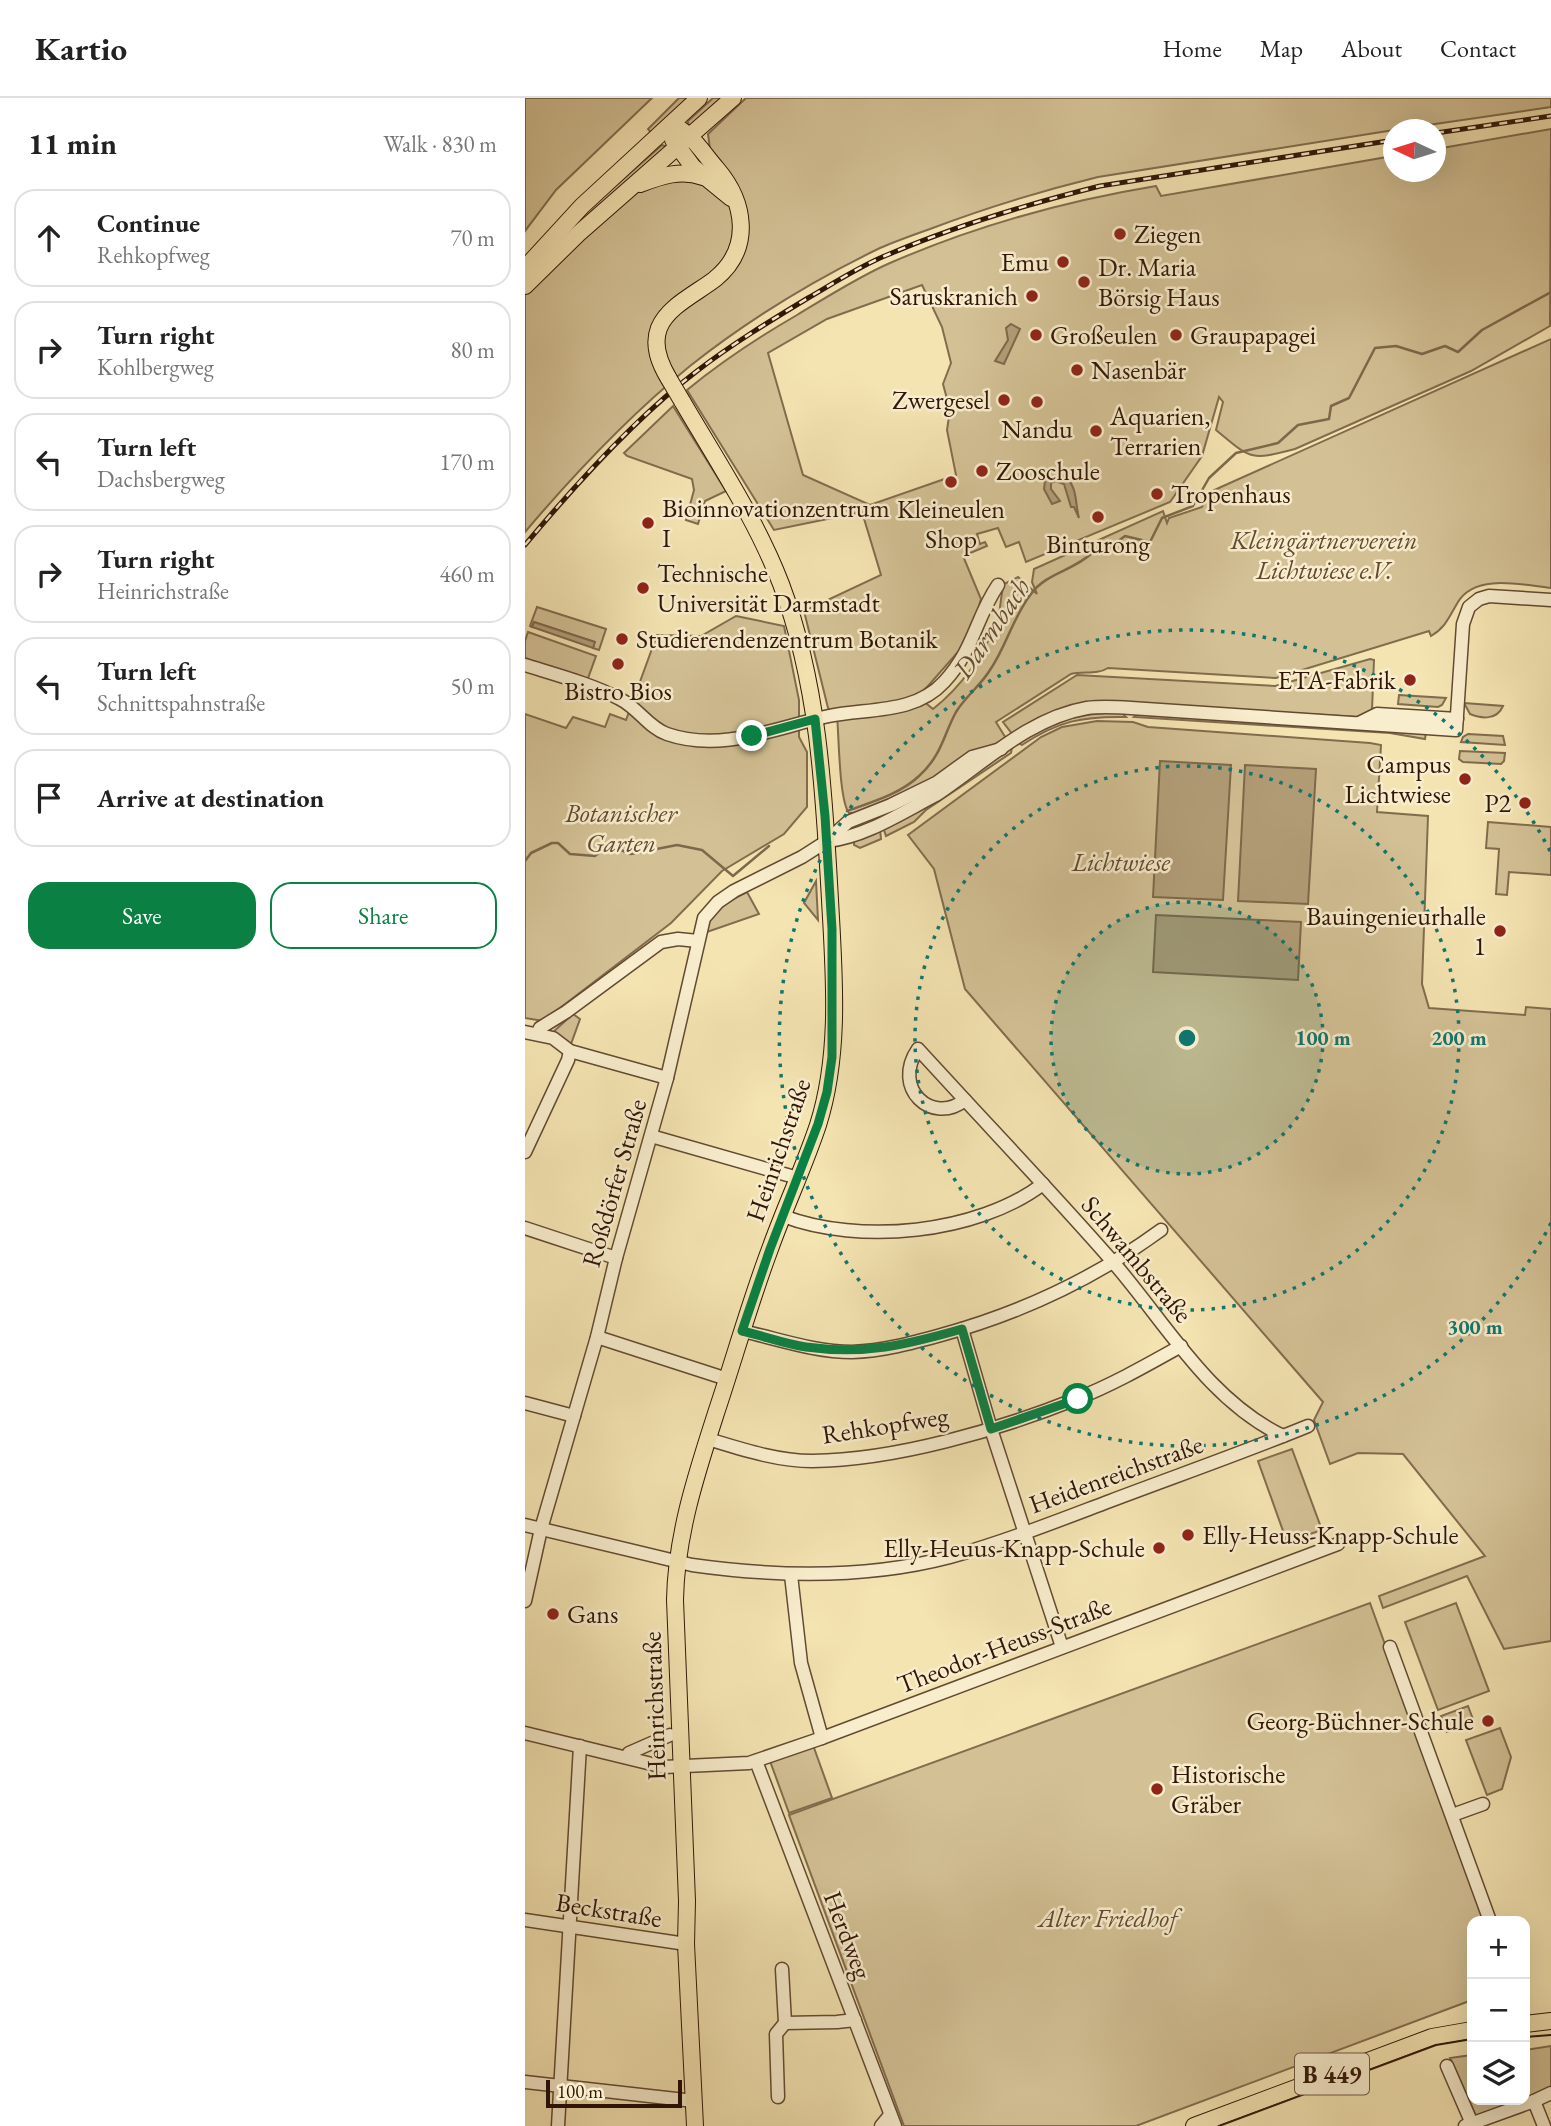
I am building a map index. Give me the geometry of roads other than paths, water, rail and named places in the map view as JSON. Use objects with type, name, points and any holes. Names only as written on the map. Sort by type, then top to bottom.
[{"type":"main road","points":[[525,286],[559,251],[677,147],[680,129],[699,98]]},
{"type":"main road","points":[[680,129],[709,98]]},
{"type":"main road","points":[[525,268],[582,206],[680,129],[733,98]]},
{"type":"main road","name":"Heinrichstraße","points":[[680,129],[730,187],[738,208],[741,229],[730,262],[713,280],[672,311],[660,326],[657,349],[669,379],[748,513],[772,564],[795,629],[815,719],[827,841],[832,938],[832,1057],[827,1092],[818,1124],[742,1331],[687,1511],[677,1562],[675,1600],[695,2126]]},
{"type":"main road","points":[[677,147],[705,178],[731,197],[738,208]]},
{"type":"main road","points":[[626,192],[671,174],[688,173],[705,178]]},
{"type":"main road","points":[[1530,2022],[1551,2021]]},
{"type":"main road","name":"B 449","points":[[1194,2126],[1432,2037],[1467,2031]]},
{"type":"street","points":[[525,664],[622,699],[661,731],[695,740],[723,740],[767,734],[815,719],[903,706],[935,692],[962,660],[998,584]]},
{"type":"street","name":"Roßdörfer Straße","points":[[525,1601],[541,1528],[597,1337],[616,1258],[667,1078],[704,918],[718,902],[734,891],[802,857],[827,841],[848,822],[936,783],[972,757],[1001,749],[1039,724],[1063,714],[1089,708],[1121,708],[1359,723],[1456,724],[1463,624],[1469,607],[1479,599],[1489,596],[1551,600]]},
{"type":"street","points":[[531,1033],[566,1012],[661,942],[678,939],[698,941]]},
{"type":"street","points":[[531,1033],[553,1038],[570,1051],[667,1078]]},
{"type":"street","name":"Schwambstraße","points":[[965,1100],[956,1108],[941,1109],[925,1103],[912,1093],[908,1077],[911,1060],[918,1049],[1043,1184],[1114,1263],[1223,1395],[1254,1420],[1283,1436]]},
{"type":"street","points":[[525,1152],[570,1051]]},
{"type":"street","points":[[651,1136],[798,1178]]},
{"type":"street","points":[[783,1216],[835,1230],[899,1231],[946,1225],[980,1215],[1032,1192],[1043,1184]]},
{"type":"street","points":[[525,1228],[616,1258]]},
{"type":"street","points":[[742,1331],[803,1347],[852,1352],[901,1346],[1018,1310],[1114,1263],[1161,1230]]},
{"type":"street","points":[[962,1329],[991,1429],[1062,1647]]},
{"type":"street","points":[[597,1337],[727,1379]]},
{"type":"street","name":"Rehkopfweg","points":[[708,1439],[756,1453],[810,1461],[865,1456],[922,1446],[991,1429],[1078,1399],[1181,1346]]},
{"type":"street","points":[[525,1403],[574,1416]]},
{"type":"street","name":"Heidenreichstraße","points":[[525,1525],[712,1568],[791,1575],[880,1569],[949,1557],[1025,1533],[1308,1426]]},
{"type":"street","name":"Theodor-Heuss-Straße","points":[[525,1733],[664,1767],[756,1761],[1338,1544]]},
{"type":"street","points":[[791,1575],[801,1663],[822,1738]]},
{"type":"street","points":[[1390,1647],[1488,1916]]},
{"type":"street","points":[[626,1757],[629,1753],[670,1735]]},
{"type":"street","points":[[558,2126],[580,1746]]},
{"type":"street","name":"Herdweg","points":[[756,1761],[893,2120]]},
{"type":"street","points":[[1458,1813],[1483,1804]]},
{"type":"street","name":"Beckstraße","points":[[525,1920],[686,1944]]},
{"type":"street","points":[[778,2097],[776,2034],[785,2023],[782,1969]]},
{"type":"street","points":[[785,2023],[855,2020]]},
{"type":"street","points":[[1447,2066],[1470,2125],[1551,2093]]},
{"type":"street","points":[[525,2082],[694,2101]]},
{"type":"street","points":[[1534,2101],[1544,2126]]},
{"type":"street","points":[[881,2126],[893,2120]]},
{"type":"waterway","name":"Darmbach","points":[[847,811],[894,793],[927,768],[956,712],[996,661],[1025,603],[1044,581],[1092,553],[1102,553],[1125,536],[1150,542],[1162,518],[1193,506],[1209,478],[1236,453],[1278,443],[1298,425],[1329,419],[1331,406],[1349,398],[1375,348],[1396,346],[1422,354],[1445,346],[1458,352],[1482,330],[1551,292]]},
{"type":"waterway","name":"Darmbach","points":[[525,861],[531,853],[552,843],[558,843],[570,854],[595,856],[608,845],[631,854],[677,845],[702,850],[733,876],[769,846]]},
{"type":"tram line","points":[[1530,2037],[1551,2035]]},
{"type":"tram line","points":[[1219,2126],[1436,2045],[1467,2040]]},
{"type":"railway","points":[[1446,132],[1551,116]]},
{"type":"railway","points":[[525,545],[607,453],[674,390],[751,333],[877,259],[992,216],[1100,186],[1383,142]]},
{"type":"place","name":"Ziegen","points":[[1120,234]]},
{"type":"place","name":"Emu","points":[[1063,262]]},
{"type":"place","name":"Dr. Maria Börsig Haus","points":[[1084,282]]},
{"type":"place","name":"Saruskranich","points":[[1032,296]]},
{"type":"place","name":"Großeulen","points":[[1036,335]]},
{"type":"place","name":"Graupapagei","points":[[1176,335]]},
{"type":"place","name":"Nasenbär","points":[[1077,370]]},
{"type":"place","name":"Zwergesel","points":[[1004,400]]},
{"type":"place","name":"Nandu","points":[[1037,402]]},
{"type":"place","name":"Aquarien, Terrarien","points":[[1096,431]]},
{"type":"place","name":"Zooschule","points":[[982,471]]},
{"type":"place","name":"Kleineulen Shop","points":[[951,482]]},
{"type":"place","name":"Tropenhaus","points":[[1157,494]]},
{"type":"place","name":"Binturong","points":[[1098,517]]},
{"type":"place","name":"Bioinnovationzentrum I","points":[[648,523]]},
{"type":"place","name":"Technische Universität Darmstadt","points":[[643,588]]},
{"type":"place","name":"Studierendenzentrum Botanik","points":[[622,639]]},
{"type":"place","name":"Bistro Bios","points":[[618,664]]},
{"type":"place","name":"ETA-Fabrik","points":[[1410,680]]},
{"type":"place","name":"Campus Lichtwiese","points":[[1465,779]]},
{"type":"place","name":"P2","points":[[1525,803]]},
{"type":"place","name":"Bauingenieurhalle 1","points":[[1500,931]]},
{"type":"place","name":"Elly-Heuss-Knapp-Schule","points":[[1188,1535]]},
{"type":"place","name":"Elly-Heuus-Knapp-Schule","points":[[1159,1548]]},
{"type":"place","name":"Gans","points":[[553,1614]]},
{"type":"place","name":"Georg-Büchner-Schule","points":[[1488,1721]]},
{"type":"place","name":"Historische Gräber","points":[[1157,1789]]},
{"type":"park label","name":"Kleingärtnerverein Lichtwiese e.V.","points":[[1324,555]]},
{"type":"park label","name":"Botanischer Garten","points":[[621,828]]},
{"type":"park label","name":"Lichtwiese","points":[[1121,862]]},
{"type":"park label","name":"Alter Friedhof","points":[[1108,1918]]}]
